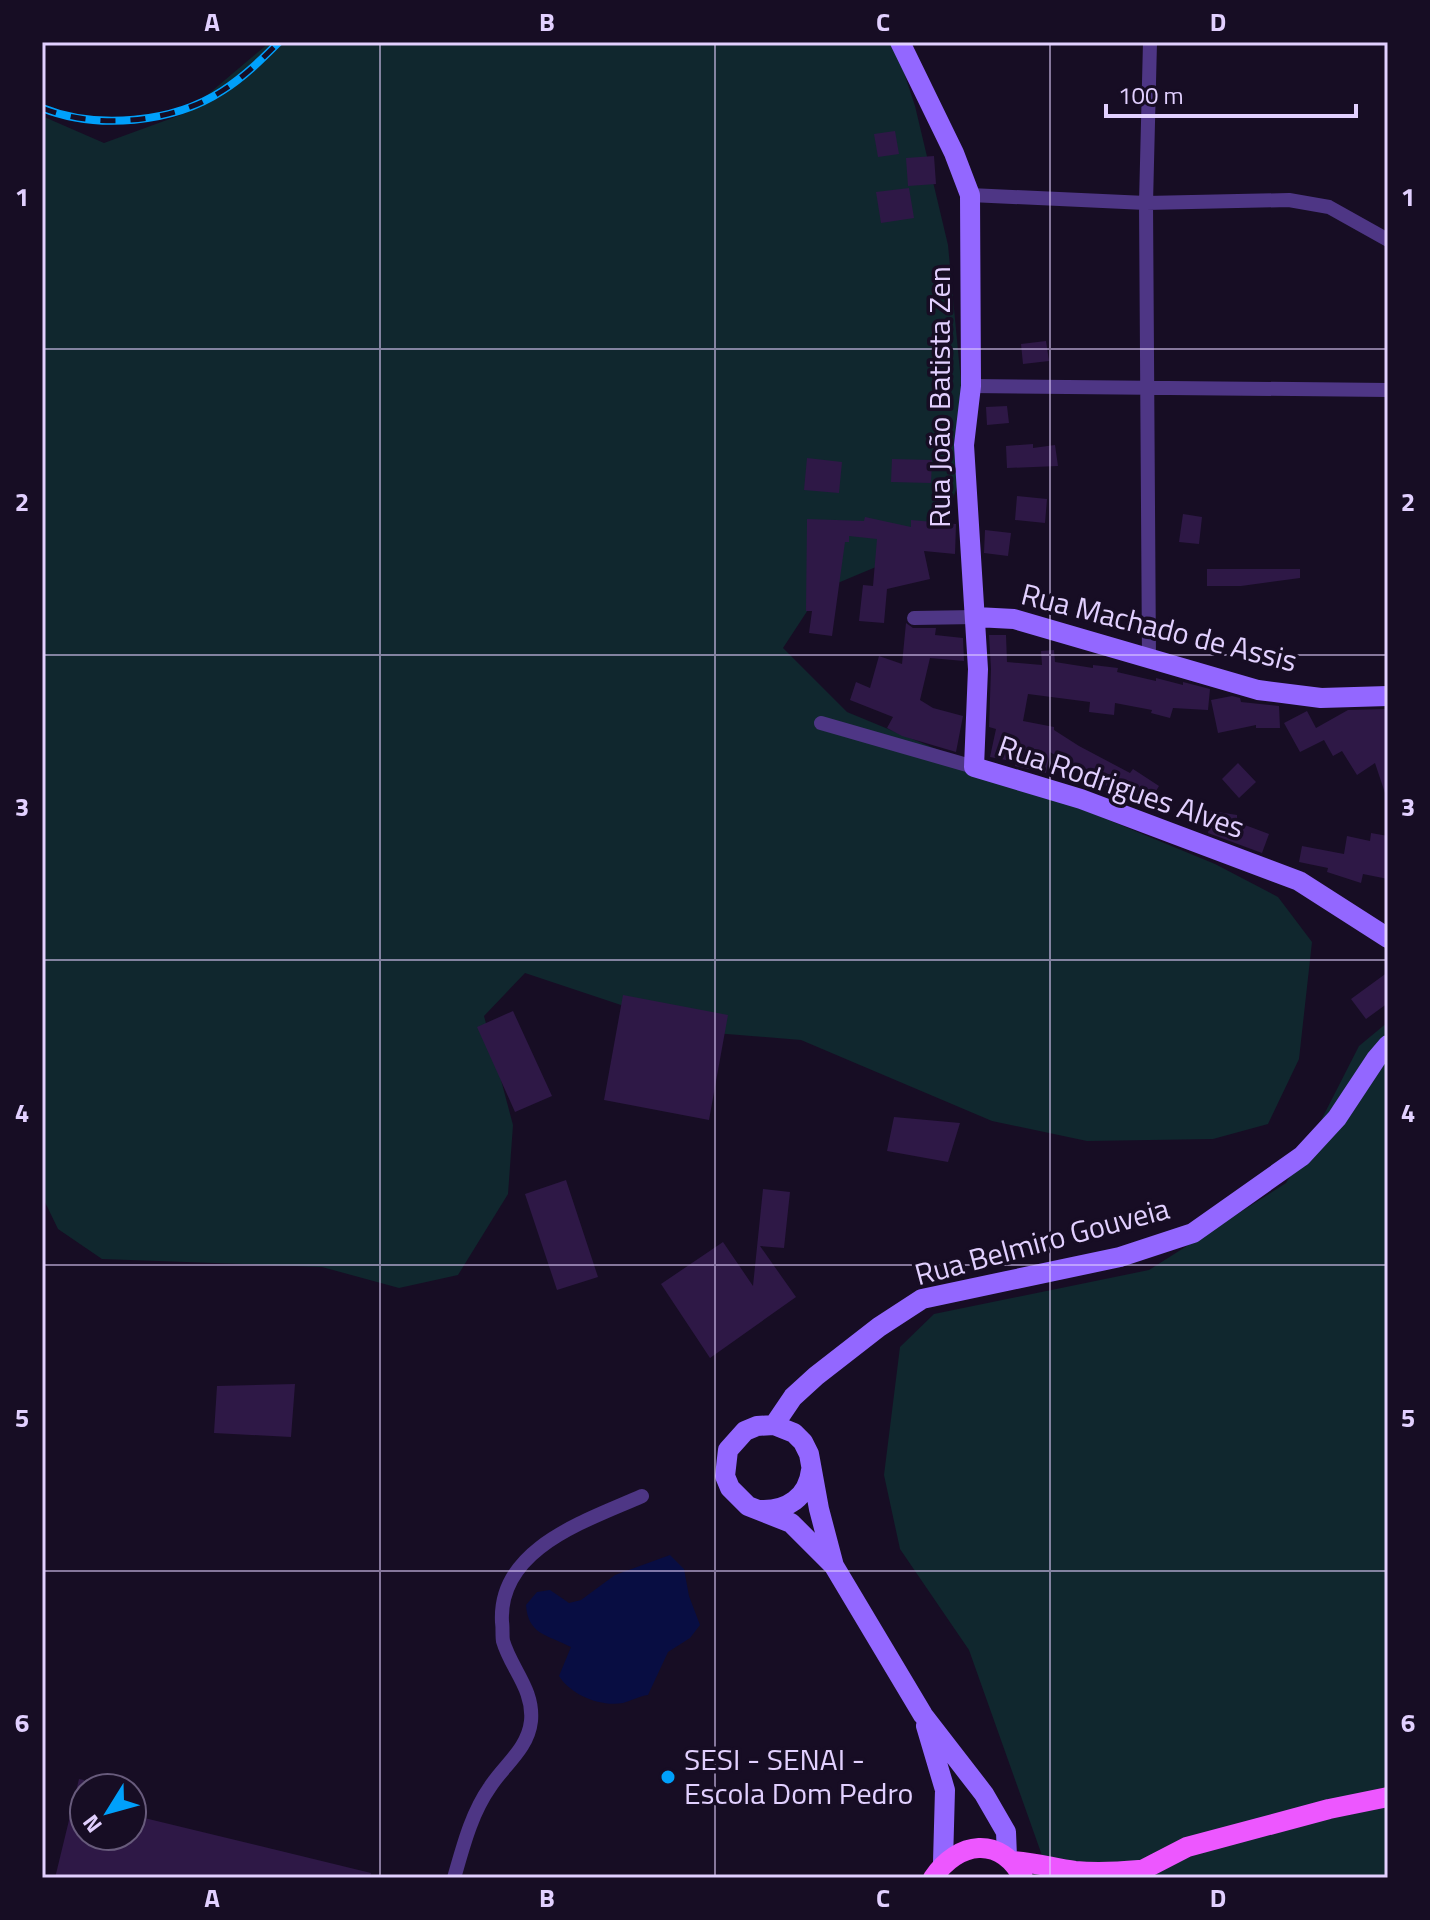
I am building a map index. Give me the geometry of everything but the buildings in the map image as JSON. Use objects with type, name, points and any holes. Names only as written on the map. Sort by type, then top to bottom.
[{"type":"main road","points":[[938,1870],[957,1853],[974,1848],[991,1850],[1009,1859],[1073,1871],[1135,1874],[1187,1847],[1329,1809],[1388,1797]]},
{"type":"main road","points":[[1009,1859],[1023,1878]]},
{"type":"street","name":"Rua João Batista Zen","points":[[900,42],[954,153],[970,195],[971,386],[964,445],[978,669],[974,767]]},
{"type":"street","points":[[1149,659],[1146,203],[1150,42]]},
{"type":"street","points":[[970,195],[1146,203],[1289,200],[1329,207],[1388,240]]},
{"type":"street","points":[[971,386],[1388,390]]},
{"type":"street","name":"Rua Machado de Assis","points":[[914,618],[1014,619],[1258,690],[1321,698],[1388,696]]},
{"type":"street","name":"Rua Rodrigues Alves","points":[[821,723],[1081,799],[1299,881],[1388,938]]},
{"type":"street","name":"Rua Belmiro Gouveia","points":[[774,1425],[793,1397],[816,1376],[879,1327],[922,1299],[1120,1257],[1193,1233],[1302,1156],[1337,1118],[1388,1045]]},
{"type":"street","points":[[834,1566],[803,1442],[794,1433],[774,1425],[757,1426],[745,1431],[728,1450],[725,1463],[725,1476],[737,1498],[791,1523],[834,1566],[923,1715],[958,1758],[999,1819],[1006,1832],[1009,1859]]},
{"type":"street","points":[[760,1510],[785,1508],[796,1501],[810,1479],[811,1466]]},
{"type":"street","points":[[454,1878],[471,1824],[489,1787],[526,1742],[532,1719],[526,1685],[503,1641],[501,1606],[510,1579],[537,1549],[575,1526],[642,1496]]},
{"type":"street","points":[[923,1715],[945,1790],[938,1870]]},
{"type":"shaded area","points":[[270,42],[894,42],[915,106],[948,245],[961,382],[957,487],[938,541],[821,590],[783,648],[847,712],[1215,864],[1278,897],[1312,942],[1299,1059],[1268,1124],[1213,1139],[1087,1141],[992,1121],[801,1040],[702,1032],[525,973],[484,1016],[513,1125],[508,1194],[458,1275],[399,1288],[322,1267],[102,1259],[58,1229],[42,1196],[42,116],[104,143],[186,113]]},
{"type":"shaded area","points":[[1388,1022],[1388,1878],[1050,1878],[969,1650],[900,1549],[884,1475],[900,1347],[934,1314],[1149,1270],[1286,1183],[1359,1046]]},
{"type":"shaded area","points":[[670,1555],[684,1569],[689,1596],[700,1625],[690,1638],[668,1652],[648,1695],[614,1704],[578,1694],[559,1676],[571,1647],[535,1628],[526,1605],[537,1592],[550,1590],[569,1603],[581,1600],[615,1575]]},
{"type":"railway","points":[[42,108],[64,115],[110,121],[134,120],[181,110],[230,86],[279,42]]},
{"type":"place","name":"SESI - SENAI - Escola Dom Pedro","points":[[668,1777]]}]
